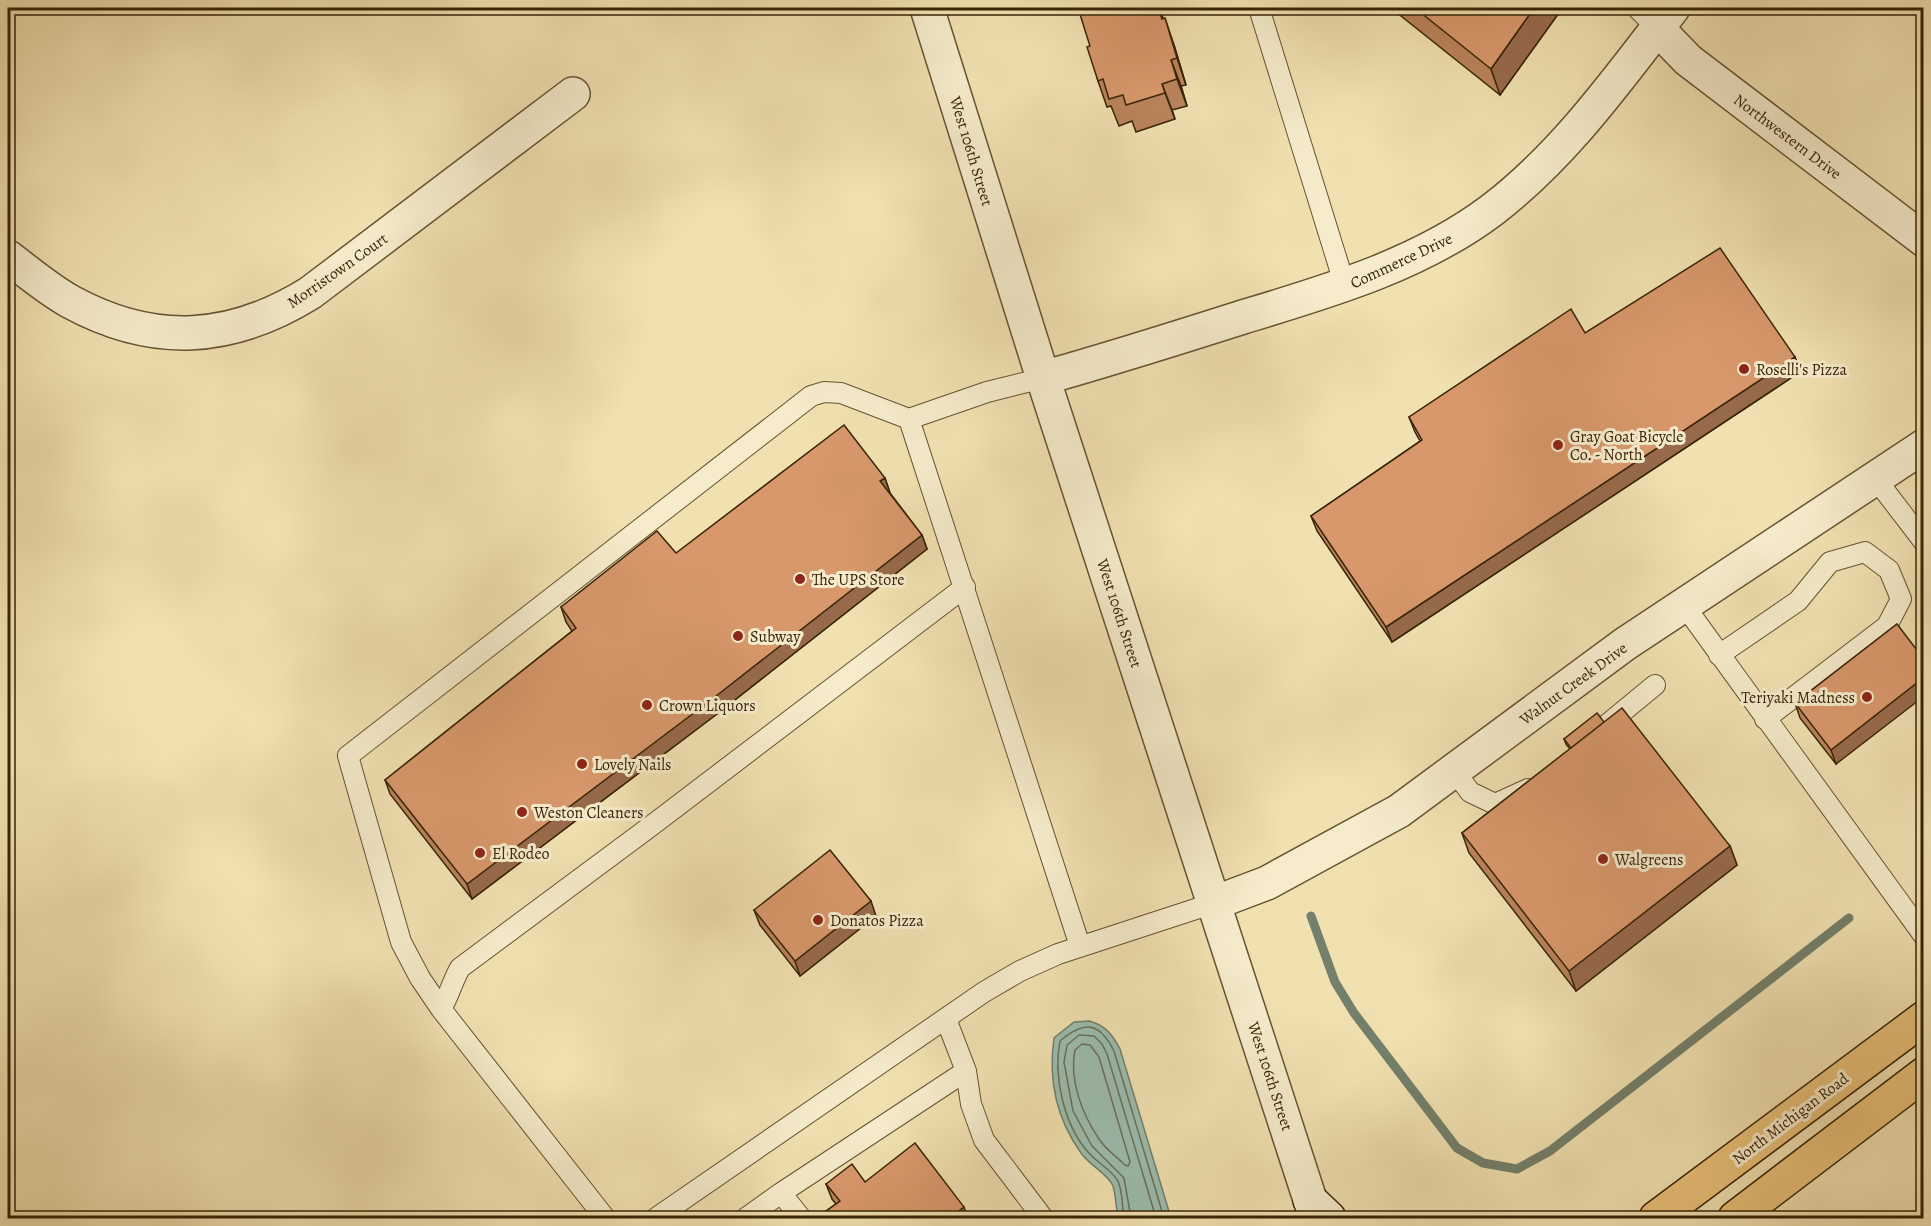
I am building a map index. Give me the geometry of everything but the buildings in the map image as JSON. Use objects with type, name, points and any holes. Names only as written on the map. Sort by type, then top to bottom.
[{"type":"main road","name":"North Michigan Road","points":[[1656,1218],[1923,1018]]},
{"type":"main road","points":[[1735,1218],[1923,1074]]},
{"type":"street","name":"West 106th Street","points":[[927,8],[1214,903],[1318,1212]]},
{"type":"street","name":"Commerce Drive","points":[[1044,378],[1345,286],[1436,245],[1473,223],[1512,194],[1553,156],[1590,115],[1655,14]]},
{"type":"street","name":"Northwestern Drive","points":[[1655,14],[1688,60],[1923,240]]},
{"type":"street","name":"Morristown Court","points":[[8,257],[69,301],[116,322],[178,334],[197,334],[240,326],[274,313],[310,293],[573,94]]},
{"type":"street","name":"Walnut Creek Drive","points":[[1214,903],[1267,883],[1400,811],[1625,644],[1923,446]]},
{"type":"lane","points":[[1259,8],[1345,286]]},
{"type":"lane","points":[[605,1218],[441,1009],[420,978],[401,942],[348,756],[811,396],[824,392],[841,393],[909,419],[987,392],[1044,378]]},
{"type":"lane","points":[[909,419],[1080,946]]},
{"type":"lane","points":[[1875,478],[1923,539]]},
{"type":"lane","points":[[1719,655],[1798,601],[1830,562],[1865,552],[1888,570],[1901,598],[1887,626],[1765,719]]},
{"type":"lane","points":[[441,1009],[450,994],[453,980],[460,968],[965,586]]},
{"type":"lane","points":[[1684,606],[1923,936]]},
{"type":"lane","points":[[1591,738],[1655,685]]},
{"type":"lane","points":[[1454,770],[1470,792],[1495,804],[1526,790],[1545,775]]},
{"type":"lane","points":[[656,1218],[946,1019],[1020,971],[1080,946],[1214,903]]},
{"type":"lane","points":[[946,1019],[966,1071],[971,1104],[984,1140],[1043,1218]]},
{"type":"lane","points":[[746,1218],[966,1071]]},
{"type":"lane","points":[[781,1193],[801,1218]]},
{"type":"water","points":[[1089,1021],[1108,1031],[1120,1049],[1171,1218],[1118,1218],[1111,1182],[1084,1157],[1065,1126],[1053,1084],[1054,1038],[1074,1022]]},
{"type":"waterway","points":[[1311,916],[1335,982],[1354,1013],[1457,1148],[1483,1163],[1517,1169],[1550,1151],[1849,918]]},
{"type":"place","name":"Roselli's Pizza","points":[[1744,369]]},
{"type":"place","name":"Gray Goat Bicycle Co. - North","points":[[1558,445]]},
{"type":"place","name":"The UPS Store","points":[[800,579]]},
{"type":"place","name":"Subway","points":[[738,636]]},
{"type":"place","name":"Teriyaki Madness","points":[[1867,697]]},
{"type":"place","name":"Crown Liquors","points":[[647,705]]},
{"type":"place","name":"Lovely Nails","points":[[582,764]]},
{"type":"place","name":"Weston Cleaners","points":[[522,812]]},
{"type":"place","name":"El Rodeo","points":[[480,853]]},
{"type":"place","name":"Walgreens","points":[[1603,859]]},
{"type":"place","name":"Donatos Pizza","points":[[818,920]]}]
